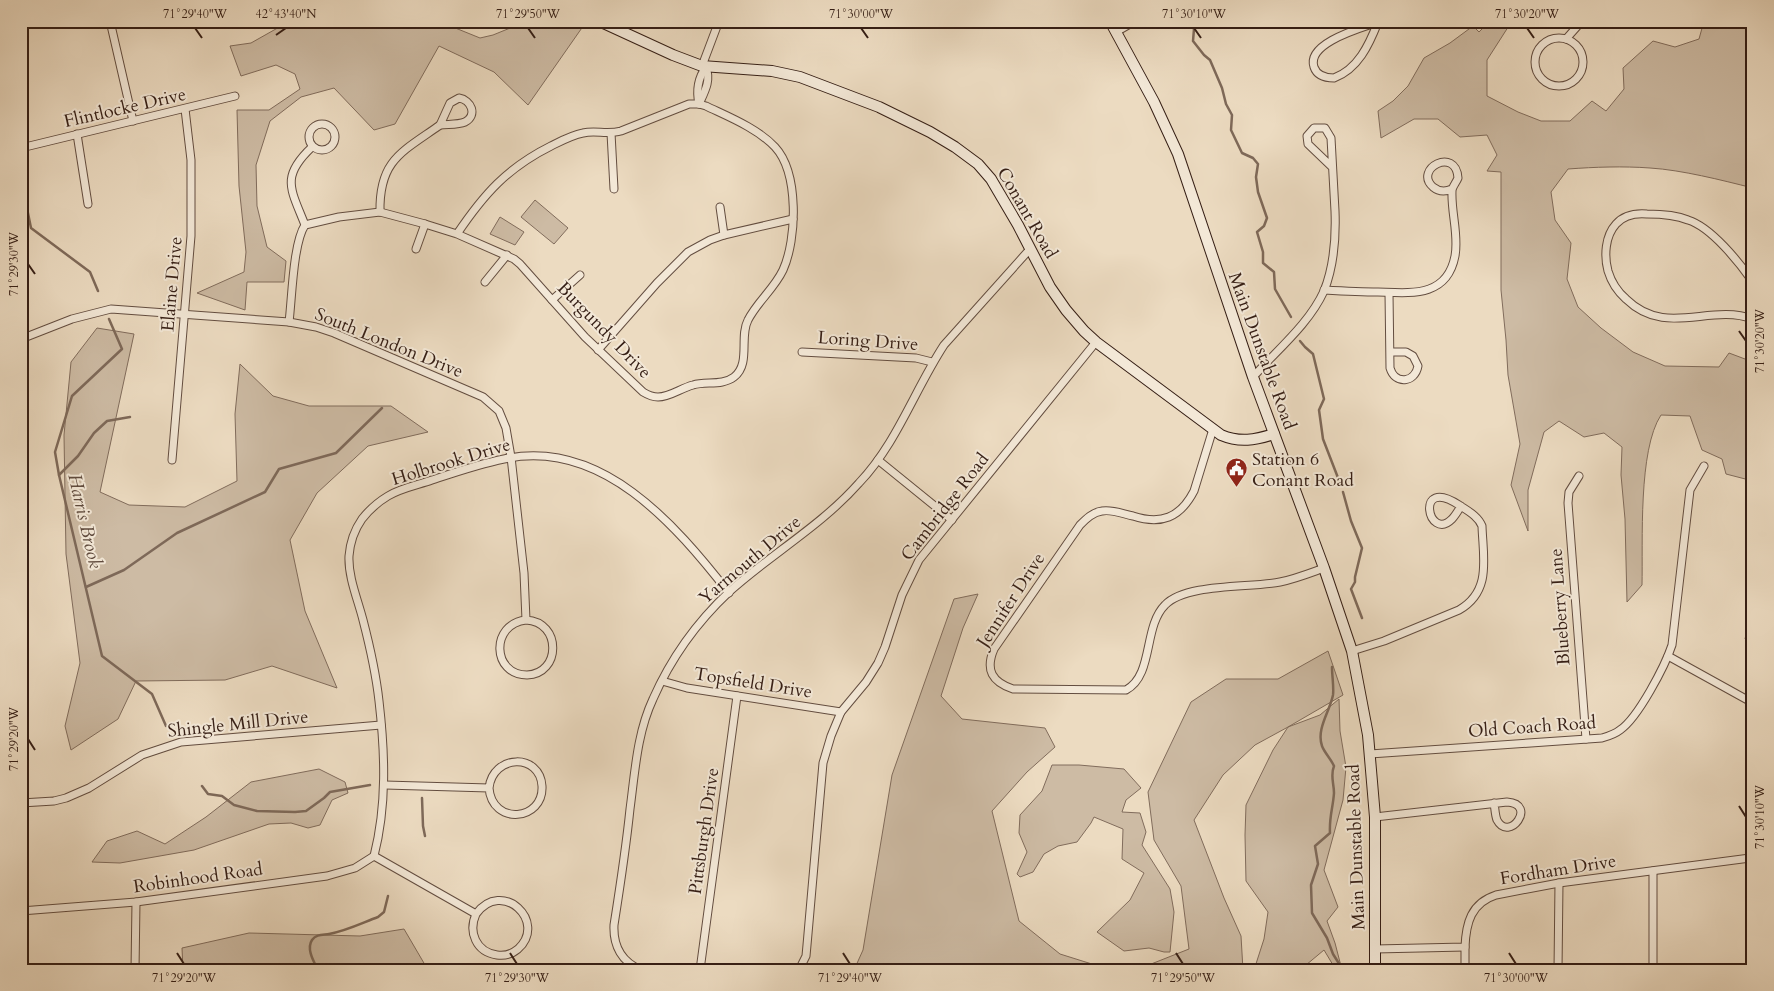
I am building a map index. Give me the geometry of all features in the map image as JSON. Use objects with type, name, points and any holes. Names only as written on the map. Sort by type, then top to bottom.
[{"type":"main road","name":"Conant Road","points":[[599,21],[673,55],[704,66],[772,71],[800,77],[879,108],[930,132],[955,147],[985,171],[1014,219],[1050,287],[1066,310],[1096,342],[1213,429],[1230,438],[1239,440],[1257,439],[1274,434]]},
{"type":"main road","name":"Main Dunstable Road","points":[[1110,21],[1154,102],[1178,154],[1253,377],[1324,568],[1352,651],[1368,734],[1375,817],[1374,970]]},
{"type":"street","points":[[110,21],[133,121]]},
{"type":"street","points":[[457,234],[485,195],[504,176],[545,149],[573,136],[589,132],[611,133],[683,106],[698,104],[697,92],[700,76],[719,21]]},
{"type":"street","points":[[1116,32],[1135,21]]},
{"type":"street","points":[[1566,39],[1575,44],[1580,50],[1583,61],[1582,69],[1573,81],[1563,85],[1555,85],[1545,81],[1540,75],[1536,64],[1537,56],[1542,46],[1549,41],[1566,39],[1582,21]]},
{"type":"street","points":[[1379,22],[1365,50],[1347,70],[1334,78],[1321,76],[1317,72],[1314,60],[1320,49],[1341,36],[1379,22]]},
{"type":"street","name":"Flintlocke Drive","points":[[21,148],[235,96]]},
{"type":"street","points":[[380,212],[381,190],[386,171],[391,163],[401,152],[440,125],[467,121],[472,115],[470,104],[462,99],[454,100],[447,108],[440,125]]},
{"type":"street","name":"Burgundy Drive","points":[[305,225],[339,216],[380,212],[457,234],[507,255],[520,264],[598,350],[643,392],[651,396],[665,396],[694,384],[715,383],[733,378],[741,368],[744,333],[747,322],[754,310],[774,286],[786,263],[791,246],[793,200],[788,173],[775,147],[746,126],[706,106],[698,104]]},
{"type":"street","name":"Elaine Drive","points":[[172,460],[191,208],[190,152],[185,109]]},
{"type":"street","points":[[1253,377],[1312,311],[1324,290],[1331,266],[1336,230],[1330,134],[1325,128],[1314,128],[1307,136],[1308,144],[1332,167]]},
{"type":"street","points":[[611,133],[614,189]]},
{"type":"street","points":[[77,134],[88,204]]},
{"type":"street","points":[[289,322],[297,248],[305,225],[294,201],[291,178],[296,163],[312,147]]},
{"type":"street","points":[[1324,290],[1410,294],[1428,290],[1438,285],[1446,277],[1455,257],[1456,245],[1452,188],[1458,178],[1454,166],[1446,162],[1434,165],[1428,177],[1431,185],[1443,191],[1452,188]]},
{"type":"street","points":[[720,207],[724,235]]},
{"type":"street","points":[[1753,282],[1704,228],[1688,220],[1652,214],[1633,215],[1624,217],[1618,222],[1608,237],[1606,257],[1609,273],[1624,297],[1638,309],[1667,319],[1730,314],[1753,319]]},
{"type":"street","points":[[598,350],[680,259],[699,245],[724,235],[793,219]]},
{"type":"street","points":[[416,249],[425,224]]},
{"type":"street","name":"Yarmouth Drive","points":[[641,970],[632,966],[620,953],[614,936],[614,925],[641,735],[653,699],[672,661],[695,628],[729,593],[824,517],[854,488],[878,460],[902,421],[932,362],[955,331],[1030,249]]},
{"type":"street","points":[[485,282],[507,255]]},
{"type":"street","points":[[552,300],[580,275]]},
{"type":"street","points":[[1389,292],[1390,368],[1394,375],[1404,380],[1414,376],[1418,366],[1413,356],[1406,352],[1390,352]]},
{"type":"street","name":"South London Drive","points":[[21,339],[72,319],[100,311],[122,309],[289,322],[316,327],[334,333],[483,397],[494,405],[502,417],[512,457],[524,573],[526,620]]},
{"type":"street","name":"Cambridge Road","points":[[800,970],[808,945],[823,763],[841,712],[866,682],[878,663],[902,595],[919,560],[1096,342]]},
{"type":"street","name":"Loring Drive","points":[[802,352],[916,358],[932,362]]},
{"type":"street","name":"Jennifer Drive","points":[[1213,429],[1194,491],[1186,504],[1176,513],[1162,520],[1146,520],[1112,511],[1103,511],[1095,513],[1080,525],[994,649],[989,665],[995,679],[1000,684],[1013,689],[1126,690],[1137,682],[1155,619],[1164,605],[1171,599],[1190,592],[1280,582],[1324,568]]},
{"type":"street","name":"Holbrook Drive","points":[[374,856],[385,785],[381,725],[372,659],[350,569],[349,555],[353,537],[361,520],[374,506],[389,495],[462,470],[512,457],[538,455],[563,458],[595,470],[628,488],[657,512],[685,540],[729,593]]},
{"type":"street","points":[[878,460],[952,520]]},
{"type":"street","name":"Old Coach Road","points":[[1370,754],[1602,738],[1611,735],[1626,725],[1641,705],[1672,645],[1690,490],[1704,466]]},
{"type":"street","name":"Blueberry Lane","points":[[1579,476],[1569,492],[1568,503],[1586,739]]},
{"type":"street","points":[[1352,651],[1384,641],[1459,610],[1470,603],[1478,594],[1484,571],[1482,526],[1478,519],[1461,506],[1447,498],[1439,497],[1432,501],[1429,506],[1429,512],[1433,520],[1438,523],[1444,523],[1452,519],[1461,506]]},
{"type":"street","points":[[526,620],[535,622],[547,630],[552,638],[554,647],[552,656],[544,668],[536,673],[527,675],[518,674],[508,667],[502,660],[499,648],[500,640],[507,629],[518,622],[526,620]]},
{"type":"street","points":[[1668,656],[1753,703]]},
{"type":"street","name":"Topsfield Drive","points":[[662,681],[687,688],[841,712]]},
{"type":"street","name":"Pittsburgh Drive","points":[[700,970],[737,696]]},
{"type":"street","name":"Shingle Mill Drive","points":[[21,803],[54,802],[78,794],[142,755],[181,742],[381,725]]},
{"type":"street","points":[[518,762],[530,766],[537,772],[541,780],[542,789],[538,802],[533,808],[521,814],[513,815],[497,808],[492,801],[489,788],[490,779],[498,768],[505,764],[518,762]]},
{"type":"street","points":[[385,785],[489,788]]},
{"type":"street","points":[[1375,817],[1494,803]]},
{"type":"street","points":[[1753,804],[1750,858],[1753,934]]},
{"type":"street","points":[[374,856],[476,914]]},
{"type":"street","name":"Robinhood Road","points":[[21,911],[136,902],[327,876],[355,868],[374,856]]},
{"type":"street","name":"Fordham Drive","points":[[1465,970],[1465,947],[1470,916],[1483,900],[1503,893],[1559,883],[1750,858]]},
{"type":"street","points":[[1653,871],[1654,970]]},
{"type":"street","points":[[1558,970],[1559,883]]},
{"type":"street","points":[[495,901],[513,904],[526,917],[528,926],[525,940],[516,950],[509,954],[500,956],[487,952],[477,944],[474,936],[473,923],[476,914],[486,904],[495,901]]},
{"type":"street","points":[[135,970],[136,902]]},
{"type":"street","points":[[1374,949],[1465,947]]},
{"type":"shaded area","points":[[290,21],[443,21],[443,23],[480,38],[493,35],[520,24],[522,21],[586,22],[528,105],[494,72],[439,46],[395,124],[374,130],[334,88],[301,97],[270,121],[256,165],[257,206],[267,247],[286,261],[284,282],[247,282],[245,310],[197,293],[244,272],[246,252],[239,186],[237,110],[269,110],[300,89],[295,74],[276,65],[241,76],[230,46],[251,43]]},
{"type":"shaded area","points":[[1490,21],[1512,21],[1487,60],[1487,96],[1541,121],[1570,121],[1592,101],[1606,111],[1624,89],[1623,68],[1653,41],[1675,47],[1699,39],[1704,21],[1741,21],[1751,26],[1753,47],[1753,188],[1662,169],[1609,167],[1568,169],[1551,192],[1555,220],[1571,243],[1567,279],[1578,307],[1601,328],[1633,352],[1665,366],[1719,367],[1729,353],[1753,362],[1753,481],[1726,474],[1722,459],[1702,450],[1690,416],[1661,415],[1648,450],[1645,473],[1642,522],[1642,585],[1627,602],[1625,519],[1621,475],[1622,447],[1604,433],[1584,437],[1559,421],[1544,432],[1528,490],[1528,531],[1511,485],[1520,444],[1508,375],[1501,290],[1501,172],[1487,171],[1497,155],[1487,135],[1460,137],[1438,119],[1414,119],[1381,138],[1378,111],[1393,101],[1408,86],[1424,58],[1450,43],[1473,26],[1479,32]]},
{"type":"shaded area","points":[[535,200],[568,228],[554,244],[521,217]]},
{"type":"shaded area","points":[[500,217],[524,232],[515,245],[490,234]]},
{"type":"shaded area","points":[[97,328],[134,334],[100,492],[129,505],[185,507],[237,481],[235,414],[240,364],[273,396],[309,406],[391,406],[428,432],[368,446],[317,493],[290,540],[305,611],[337,688],[272,666],[225,680],[136,681],[118,719],[71,750],[65,726],[80,663],[66,554],[64,435],[71,362]]},
{"type":"shaded area","points":[[978,594],[963,628],[941,696],[962,719],[1045,728],[1055,747],[1027,772],[992,811],[1019,921],[1060,954],[1111,970],[854,970],[863,950],[892,775],[954,599]]},
{"type":"shaded area","points":[[1753,606],[1753,639],[1745,639]]},
{"type":"shaded area","points":[[1328,651],[1343,695],[1255,745],[1223,775],[1194,820],[1241,936],[1243,970],[1136,970],[1189,949],[1181,886],[1154,840],[1148,792],[1191,702],[1226,679],[1278,679]]},
{"type":"shaded area","points":[[1339,699],[1340,731],[1346,767],[1343,800],[1324,870],[1338,907],[1327,921],[1342,970],[1336,970],[1324,950],[1300,970],[1254,970],[1264,939],[1268,912],[1246,881],[1246,805],[1273,750],[1288,727],[1320,715]]},
{"type":"shaded area","points":[[1052,765],[1124,769],[1141,788],[1126,800],[1122,812],[1140,813],[1146,832],[1142,845],[1170,889],[1174,912],[1170,952],[1149,948],[1124,951],[1097,932],[1130,900],[1144,873],[1122,859],[1123,829],[1094,817],[1077,842],[1058,846],[1044,854],[1033,872],[1020,877],[1017,874],[1027,852],[1019,833],[1020,815],[1042,791]]},
{"type":"shaded area","points":[[319,769],[345,782],[348,793],[332,800],[320,825],[308,828],[291,823],[269,824],[194,850],[120,863],[92,862],[107,841],[137,831],[165,844],[206,817],[251,782]]},
{"type":"shaded area","points":[[404,929],[428,970],[183,970],[182,948],[249,933],[360,936]]},
{"type":"waterway","points":[[1189,21],[1194,29],[1193,41],[1210,60],[1222,88],[1226,104],[1232,115],[1231,130],[1242,153],[1253,158],[1258,164],[1256,177],[1258,192],[1267,218],[1264,226],[1257,232],[1263,252],[1263,263],[1274,272],[1275,289],[1291,317]]},
{"type":"waterway","name":"Harris Brook","points":[[21,179],[31,228],[90,272],[98,291]]},
{"type":"waterway","name":"Harris Brook","points":[[109,319],[122,349],[72,396],[55,452],[102,656],[152,694],[166,726]]},
{"type":"waterway","points":[[1300,341],[1313,354],[1324,399],[1319,410],[1323,439],[1340,483]]},
{"type":"waterway","points":[[86,587],[124,570],[177,533],[265,492],[279,469],[336,453],[382,408]]},
{"type":"waterway","points":[[59,475],[78,456],[94,433],[107,421],[130,417]]},
{"type":"waterway","points":[[1343,492],[1351,521],[1362,548],[1355,582],[1351,589],[1362,618]]},
{"type":"waterway","points":[[1332,667],[1333,695],[1322,727],[1321,740],[1323,748],[1334,766],[1332,776],[1334,793],[1330,833],[1315,846],[1318,864],[1311,885],[1312,913],[1343,970]]},
{"type":"waterway","name":"Harris Brook","points":[[202,786],[208,794],[222,796],[234,805],[257,811],[295,812],[306,811],[330,792],[370,785]]},
{"type":"waterway","name":"Harris Brook","points":[[422,798],[425,836]]},
{"type":"waterway","name":"Harris Brook","points":[[318,970],[310,951],[312,940],[320,935],[342,931],[378,917],[384,912],[388,896]]},
{"type":"place","name":"Station 6 Conant Road","points":[[1236,488]]}]
